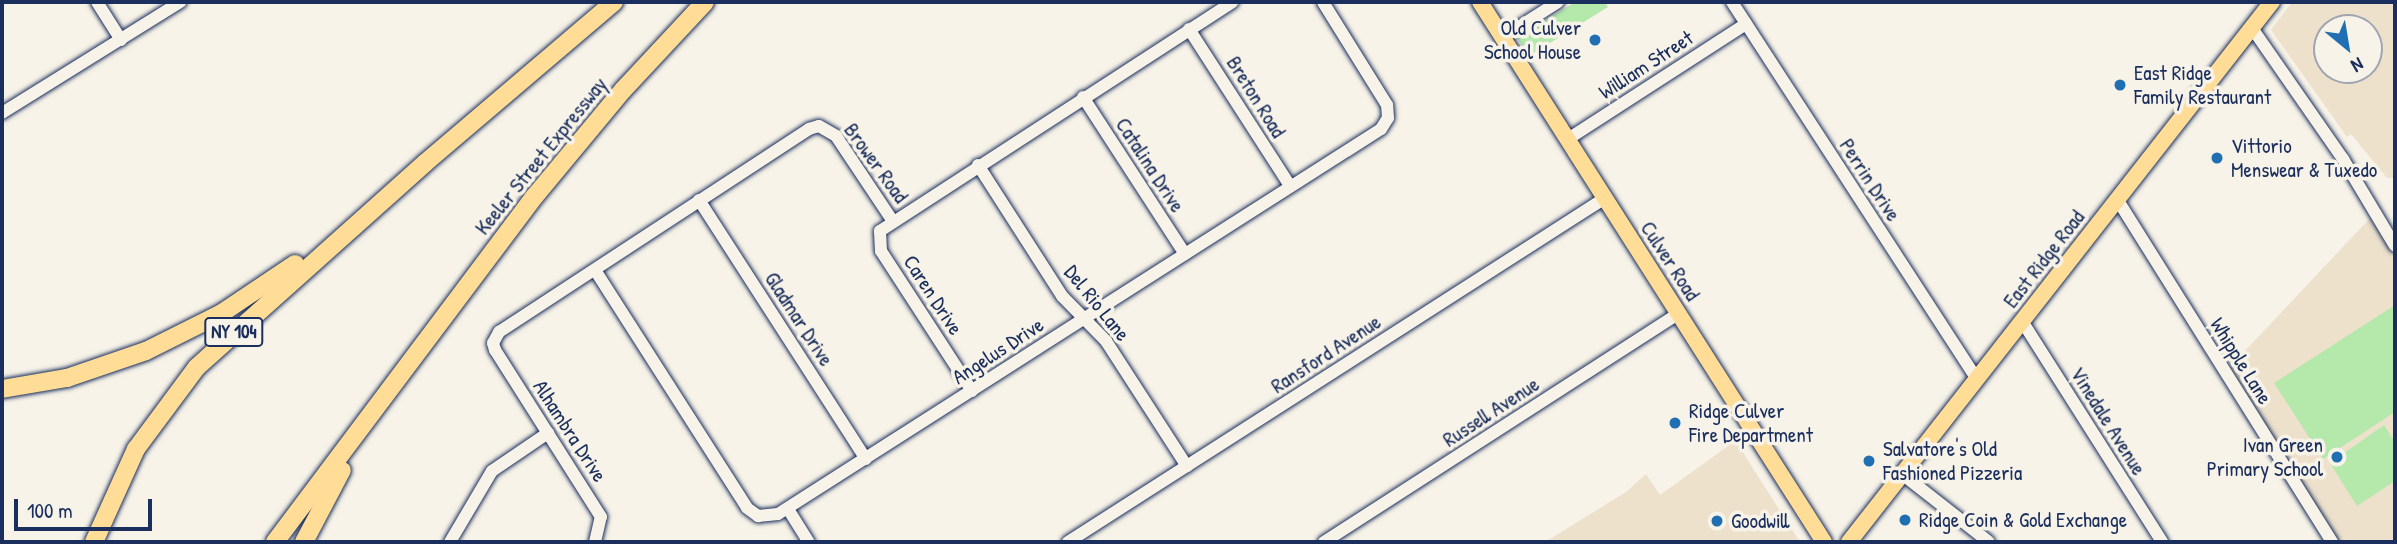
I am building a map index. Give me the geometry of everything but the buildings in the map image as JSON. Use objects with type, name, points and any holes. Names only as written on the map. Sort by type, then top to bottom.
[{"type":"highway","name":"NY 104","points":[[94,542],[128,463],[175,392],[228,338],[425,163],[614,2]]},
{"type":"highway","name":"Keeler Street Expressway","points":[[423,347],[567,156],[705,2]]},
{"type":"highway","points":[[2,389],[100,368],[200,325],[278,276],[425,163]]},
{"type":"highway","points":[[275,542],[423,347]]},
{"type":"highway","points":[[304,542],[341,471],[423,347]]},
{"type":"main road","name":"Culver Road","points":[[1480,2],[1824,542]]},
{"type":"main road","name":"East Ridge Road","points":[[1849,542],[2272,2]]},
{"type":"street","points":[[97,2],[121,40]]},
{"type":"street","points":[[2,113],[180,2]]},
{"type":"street","name":"Brower Road","points":[[493,343],[505,329],[699,200],[819,126],[836,135],[892,220],[1232,2]]},
{"type":"street","name":"Angelus Drive","points":[[595,270],[747,508],[764,517],[788,509],[1381,129],[1388,118],[1381,93],[1323,2]]},
{"type":"street","points":[[1503,37],[1558,2]]},
{"type":"street","name":"Perrin Drive","points":[[1732,2],[1977,379]]},
{"type":"street","name":"William Street","points":[[1568,139],[1746,24]]},
{"type":"street","points":[[2252,27],[2343,159],[2395,246]]},
{"type":"street","name":"Breton Road","points":[[1189,29],[1290,186]]},
{"type":"street","name":"Catalina Drive","points":[[1083,97],[1185,254]]},
{"type":"street","name":"Del Rio Lane","points":[[978,165],[1062,296],[1106,341],[1186,466]]},
{"type":"street","name":"Ransford Avenue","points":[[1068,542],[1605,198]]},
{"type":"street","name":"Gladmar Drive","points":[[699,200],[866,458]]},
{"type":"street","name":"Whipple Lane","points":[[2117,200],[2332,542]]},
{"type":"street","name":"Caren Drive","points":[[892,220],[880,231],[881,251],[972,391]]},
{"type":"street","name":"Russell Avenue","points":[[1324,542],[1679,313]]},
{"type":"street","name":"Vinedale Avenue","points":[[2022,321],[2162,542]]},
{"type":"street","name":"Alhambra Drive","points":[[493,343],[601,517],[595,542]]},
{"type":"street","points":[[450,542],[492,471],[548,433]]},
{"type":"street","points":[[1902,474],[1989,542]]},
{"type":"street","points":[[788,509],[809,542]]},
{"type":"shaded area","points":[[2292,2],[2395,2],[2395,178],[2387,178],[2351,134],[2347,137],[2271,30]]},
{"type":"shaded area","name":"Ivan Green Primary School","points":[[2374,214],[2395,246],[2395,542],[2332,542],[2225,372]]},
{"type":"shaded area","points":[[1739,438],[1745,456],[1800,542],[1545,542],[1626,492],[1646,474],[1660,495]]},
{"type":"green space","points":[[1575,2],[1605,2],[1608,7],[1529,56],[1517,38]]},
{"type":"green space","points":[[2395,305],[2395,412],[2323,459],[2274,383]]},
{"type":"green space","points":[[2384,425],[2395,442],[2395,481],[2357,506],[2330,463]]},
{"type":"place","name":"Old Culver School House","points":[[1595,40]]},
{"type":"place","name":"East Ridge Family Restaurant","points":[[2120,85]]},
{"type":"place","name":"Vittorio Menswear & Tuxedo","points":[[2217,158]]},
{"type":"place","name":"Ridge Culver Fire Department","points":[[1675,423]]},
{"type":"place","name":"Ivan Green Primary School","points":[[2337,457]]},
{"type":"place","name":"Salvatore's Old Fashioned Pizzeria","points":[[1869,461]]},
{"type":"place","name":"Ridge Coin & Gold Exchange","points":[[1905,520]]},
{"type":"place","name":"Goodwill","points":[[1717,521]]}]
